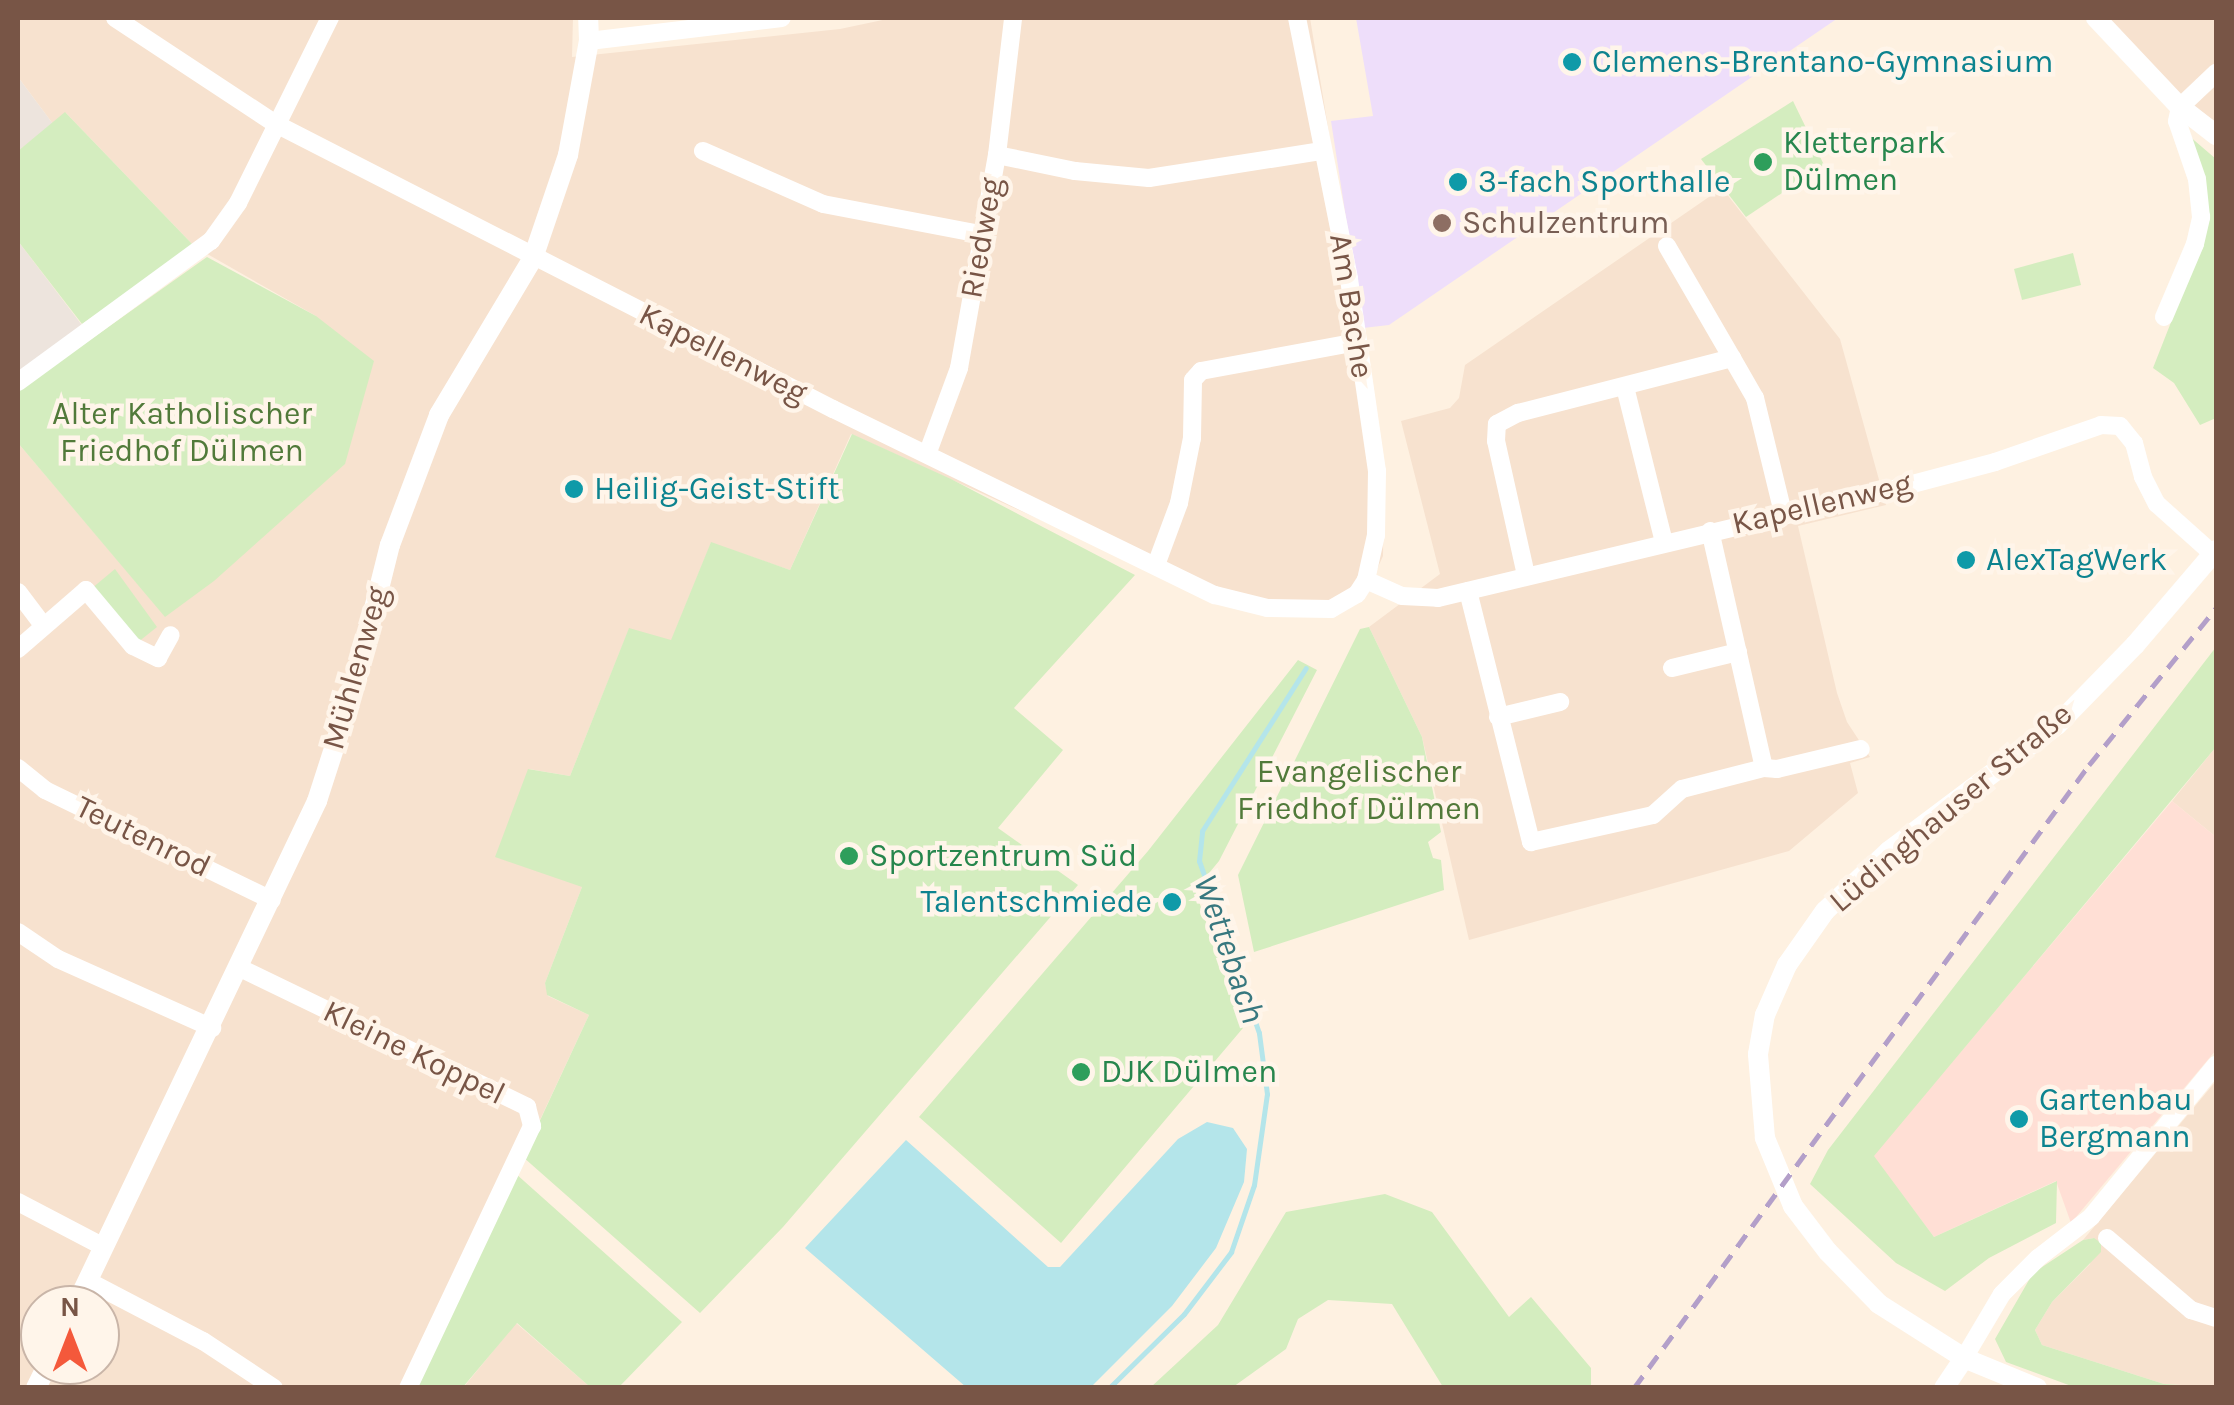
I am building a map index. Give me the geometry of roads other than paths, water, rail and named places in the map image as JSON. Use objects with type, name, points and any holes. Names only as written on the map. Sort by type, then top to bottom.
[{"type":"street","name":"Kapellenweg","points":[[115,18],[276,124],[533,258],[1214,596],[1267,608],[1331,609],[1362,587],[1402,596],[1438,598],[1995,462],[2101,425],[2120,426],[2134,444],[2143,477],[2157,504],[2215,552]]},
{"type":"street","points":[[18,382],[211,240],[238,203],[330,18]]},
{"type":"street","name":"Mühlenweg","points":[[86,1285],[212,1028],[317,801],[357,678],[390,545],[439,415],[533,258],[568,155],[589,41],[588,18]]},
{"type":"street","points":[[589,41],[782,18]]},
{"type":"street","name":"Riedweg","points":[[928,452],[959,368],[996,155],[1012,18]]},
{"type":"street","name":"Am Bache","points":[[1296,18],[1349,278],[1377,471],[1376,536],[1362,587]]},
{"type":"street","points":[[2096,18],[2180,107],[2216,135]]},
{"type":"street","points":[[2164,317],[2195,244],[2202,217],[2197,179],[2177,121],[2180,107],[2216,73]]},
{"type":"street","points":[[703,151],[822,204],[980,234]]},
{"type":"street","points":[[996,155],[1075,171],[1149,178],[1322,151]]},
{"type":"street","points":[[1667,246],[1755,398],[1783,513]]},
{"type":"street","points":[[1156,565],[1179,503],[1192,438],[1194,380],[1201,371],[1357,342]]},
{"type":"street","points":[[1526,575],[1496,441],[1497,424],[1518,413],[1732,358]]},
{"type":"street","points":[[1624,387],[1664,542]]},
{"type":"street","points":[[1710,531],[1764,768]]},
{"type":"street","name":"Lüdinghauser Straße","points":[[2037,1388],[1964,1358],[1879,1304],[1828,1252],[1793,1206],[1765,1138],[1758,1054],[1764,1015],[1804,936],[1825,911],[1888,851],[2057,725],[2136,645],[2215,552]]},
{"type":"street","points":[[18,648],[86,590],[133,646],[158,658],[171,635]]},
{"type":"street","points":[[1468,590],[1531,842],[1653,815],[1682,789],[1860,749]]},
{"type":"street","points":[[18,592],[43,625]]},
{"type":"street","points":[[1672,668],[1738,652]]},
{"type":"street","points":[[1498,717],[1560,702]]},
{"type":"street","name":"Teutenrod","points":[[18,768],[46,790],[272,900]]},
{"type":"street","points":[[18,932],[58,959],[212,1028]]},
{"type":"street","name":"Kleine Koppel","points":[[240,968],[526,1107],[532,1126],[408,1388]]},
{"type":"street","points":[[1944,1388],[2002,1294],[2038,1258],[2091,1217],[2216,1064]]},
{"type":"street","points":[[18,1202],[104,1247]]},
{"type":"street","points":[[2107,1238],[2191,1310],[2216,1318]]},
{"type":"street","points":[[88,1280],[203,1341],[266,1385]]},
{"type":"water","points":[[1207,1122],[1233,1128],[1247,1149],[1244,1182],[1216,1248],[1172,1306],[1091,1387],[966,1387],[805,1248],[906,1140],[1048,1267],[1060,1267],[1178,1139]]},
{"type":"waterway","name":"Wettebach","points":[[1109,1388],[1184,1314],[1231,1252],[1254,1185],[1267,1094],[1259,1033],[1199,861],[1202,831],[1306,668]]},
{"type":"railway","points":[[1634,1388],[2089,765],[2216,608]]},
{"type":"place","name":"Clemens-Brentano-Gymnasium","points":[[1572,62]]},
{"type":"place","name":"Kletterpark Dülmen","points":[[1763,162]]},
{"type":"place","name":"3-fach Sporthalle","points":[[1458,182]]},
{"type":"place","name":"Schulzentrum","points":[[1442,223]]},
{"type":"place","name":"Heilig-Geist-Stift","points":[[574,489]]},
{"type":"place","name":"AlexTagWerk","points":[[1966,560]]},
{"type":"place","name":"Sportzentrum Süd","points":[[849,856]]},
{"type":"place","name":"Talentschmiede","points":[[1172,902]]},
{"type":"place","name":"DJK Dülmen","points":[[1081,1072]]},
{"type":"place","name":"Gartenbau Bergmann","points":[[2019,1119]]},
{"type":"park label","name":"Alter Katholischer Friedhof Dülmen","points":[[182,434]]},
{"type":"park label","name":"Evangelischer Friedhof Dülmen","points":[[1359,792]]}]
